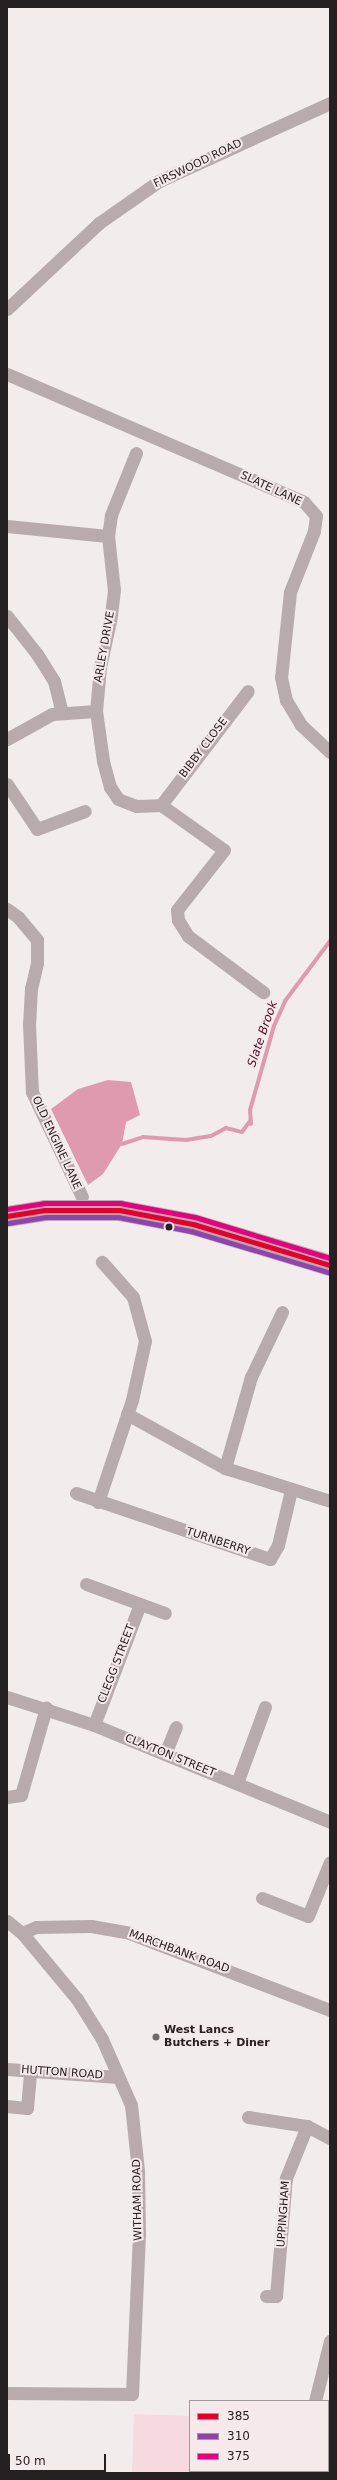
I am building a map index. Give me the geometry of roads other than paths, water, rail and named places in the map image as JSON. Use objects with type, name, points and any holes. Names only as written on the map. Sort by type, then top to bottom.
[{"type":"main road","points":[[7,1216],[45,1210],[119,1210],[193,1224],[330,1265]]},
{"type":"street","name":"FIRSWOOD ROAD","points":[[7,309],[99,223],[159,181],[330,103]]},
{"type":"street","name":"SLATE LANE","points":[[7,374],[304,502],[316,516],[314,531],[290,592],[281,677],[286,700],[301,725],[330,752]]},
{"type":"street","name":"ARLEY DRIVE","points":[[136,453],[117,496],[108,536],[114,590],[110,621],[100,667],[96,711],[103,761],[110,787],[118,799],[136,806],[161,805]]},
{"type":"street","points":[[7,526],[108,536]]},
{"type":"street","points":[[7,616],[37,654],[54,681],[62,714]]},
{"type":"street","name":"BIBBY CLOSE","points":[[161,805],[248,691]]},
{"type":"street","points":[[7,739],[46,717],[96,711]]},
{"type":"street","points":[[7,784],[37,829],[85,811]]},
{"type":"street","points":[[161,805],[224,850],[177,910],[178,920],[188,936],[263,992]]},
{"type":"street","name":"OLD ENGINE LANE","points":[[7,909],[18,917],[37,940],[37,962],[31,988],[29,1024],[32,1092],[82,1197]]},
{"type":"street","points":[[98,1502],[127,1414],[145,1341],[133,1297],[102,1262]]},
{"type":"street","points":[[225,1468],[251,1377],[282,1312]]},
{"type":"street","points":[[127,1414],[225,1468],[330,1501]]},
{"type":"street","name":"TURNBERRY","points":[[76,1493],[98,1502],[270,1559],[278,1545],[291,1490]]},
{"type":"street","points":[[86,1584],[165,1613]]},
{"type":"street","name":"CLEGG STREET","points":[[94,1725],[140,1604]]},
{"type":"street","name":"CLAYTON STREET","points":[[7,1697],[46,1708],[94,1725],[330,1822]]},
{"type":"street","points":[[237,1783],[265,1707]]},
{"type":"street","points":[[7,1797],[22,1795],[46,1708]]},
{"type":"street","points":[[165,1754],[176,1727]]},
{"type":"street","points":[[262,1898],[308,1916],[330,1862]]},
{"type":"street","name":"WITHAM ROAD","points":[[7,1921],[22,1933],[77,1999],[102,2038],[131,2105],[138,2171],[139,2234],[132,2394],[7,2393]]},
{"type":"street","name":"MARCHBANK ROAD","points":[[22,1933],[36,1927],[91,1926],[129,1934],[330,2010]]},
{"type":"street","name":"HUTTON ROAD","points":[[7,2069],[118,2077]]},
{"type":"street","points":[[7,2106],[27,2108],[30,2070]]},
{"type":"street","points":[[248,2117],[307,2126],[330,2138]]},
{"type":"street","name":"UPPINGHAM","points":[[266,2296],[276,2296],[286,2178],[307,2126]]},
{"type":"street","points":[[315,2400],[327,2364],[330,2342]]},
{"type":"waterway","name":"Slate Brook","points":[[251,1124],[250,1110],[274,1026],[285,1001],[330,941]]},
{"type":"waterway","points":[[122,1144],[143,1137],[186,1140],[211,1136],[226,1128],[242,1132],[250,1121]]},
{"type":"place","name":"West Lancs Butchers + Diner","points":[[156,2037]]}]
